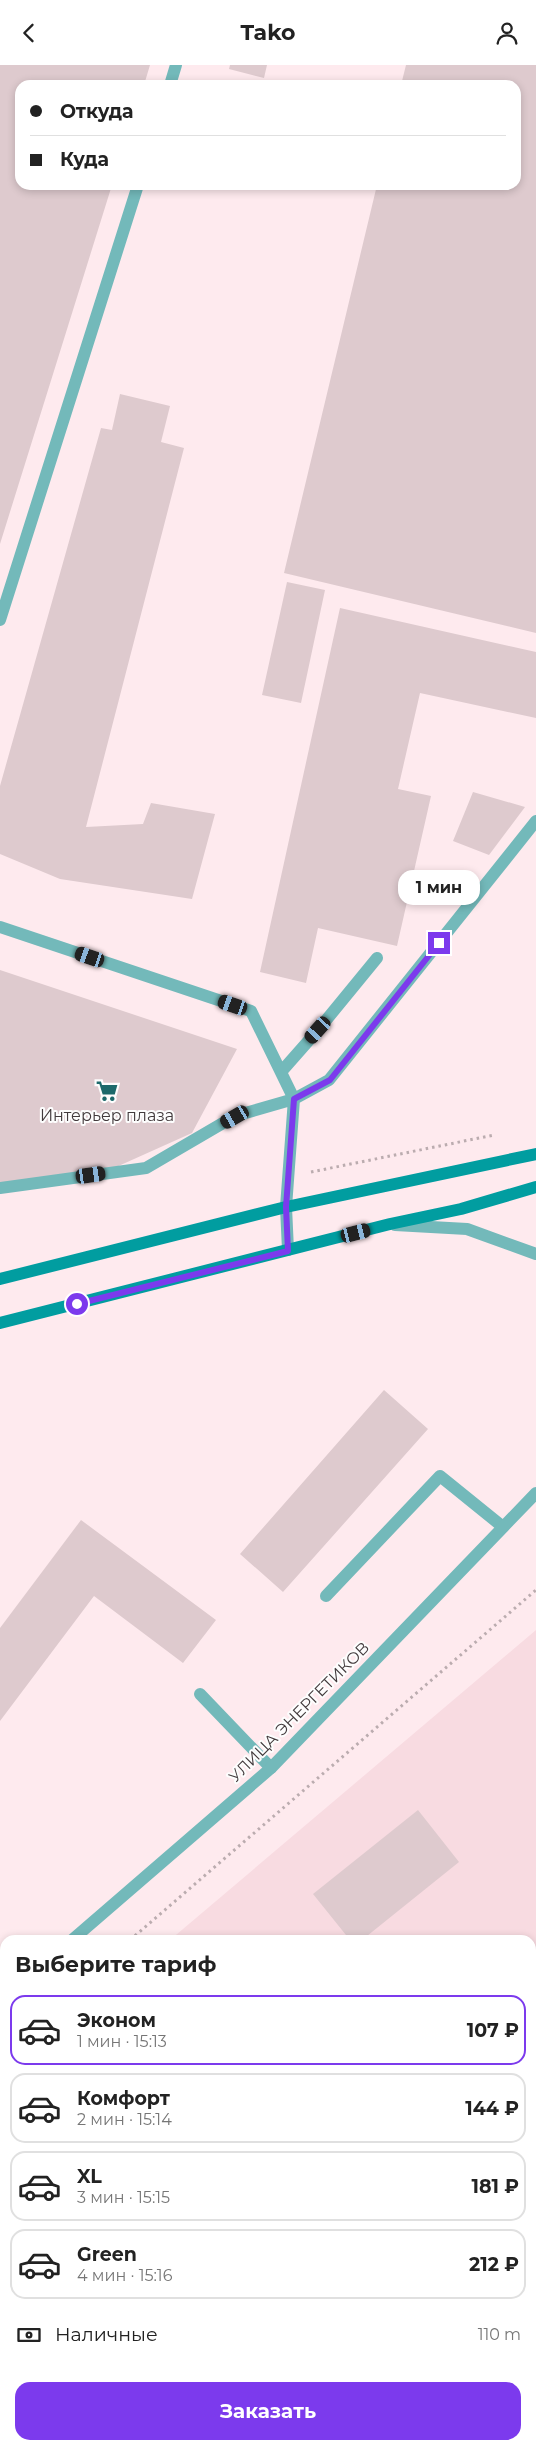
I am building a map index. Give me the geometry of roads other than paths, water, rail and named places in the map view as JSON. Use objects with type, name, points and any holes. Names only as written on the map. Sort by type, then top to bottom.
[{"type":"main road","points":[[0,1279],[286,1207],[536,1154]]},
{"type":"main road","points":[[0,1323],[390,1225],[461,1209],[536,1187]]},
{"type":"street","points":[[172,80],[176,65]]},
{"type":"street","points":[[0,620],[136,190]]},
{"type":"street","points":[[0,1188],[146,1168],[235,1117],[294,1099],[330,1080],[536,821]]},
{"type":"street","points":[[0,927],[251,1011],[294,1099],[286,1207],[288,1251]]},
{"type":"street","points":[[281,1072],[377,958]]},
{"type":"street","points":[[390,1225],[467,1229],[536,1254]]},
{"type":"street","points":[[326,1596],[440,1476],[504,1527]]},
{"type":"street","name":"УЛИЦА ЭНЕРГЕТИКОВ","points":[[78,1935],[271,1768],[536,1493]]},
{"type":"street","points":[[200,1694],[271,1768]]},
{"type":"place","name":"Интерьер плаза","points":[[107,1091]]}]
